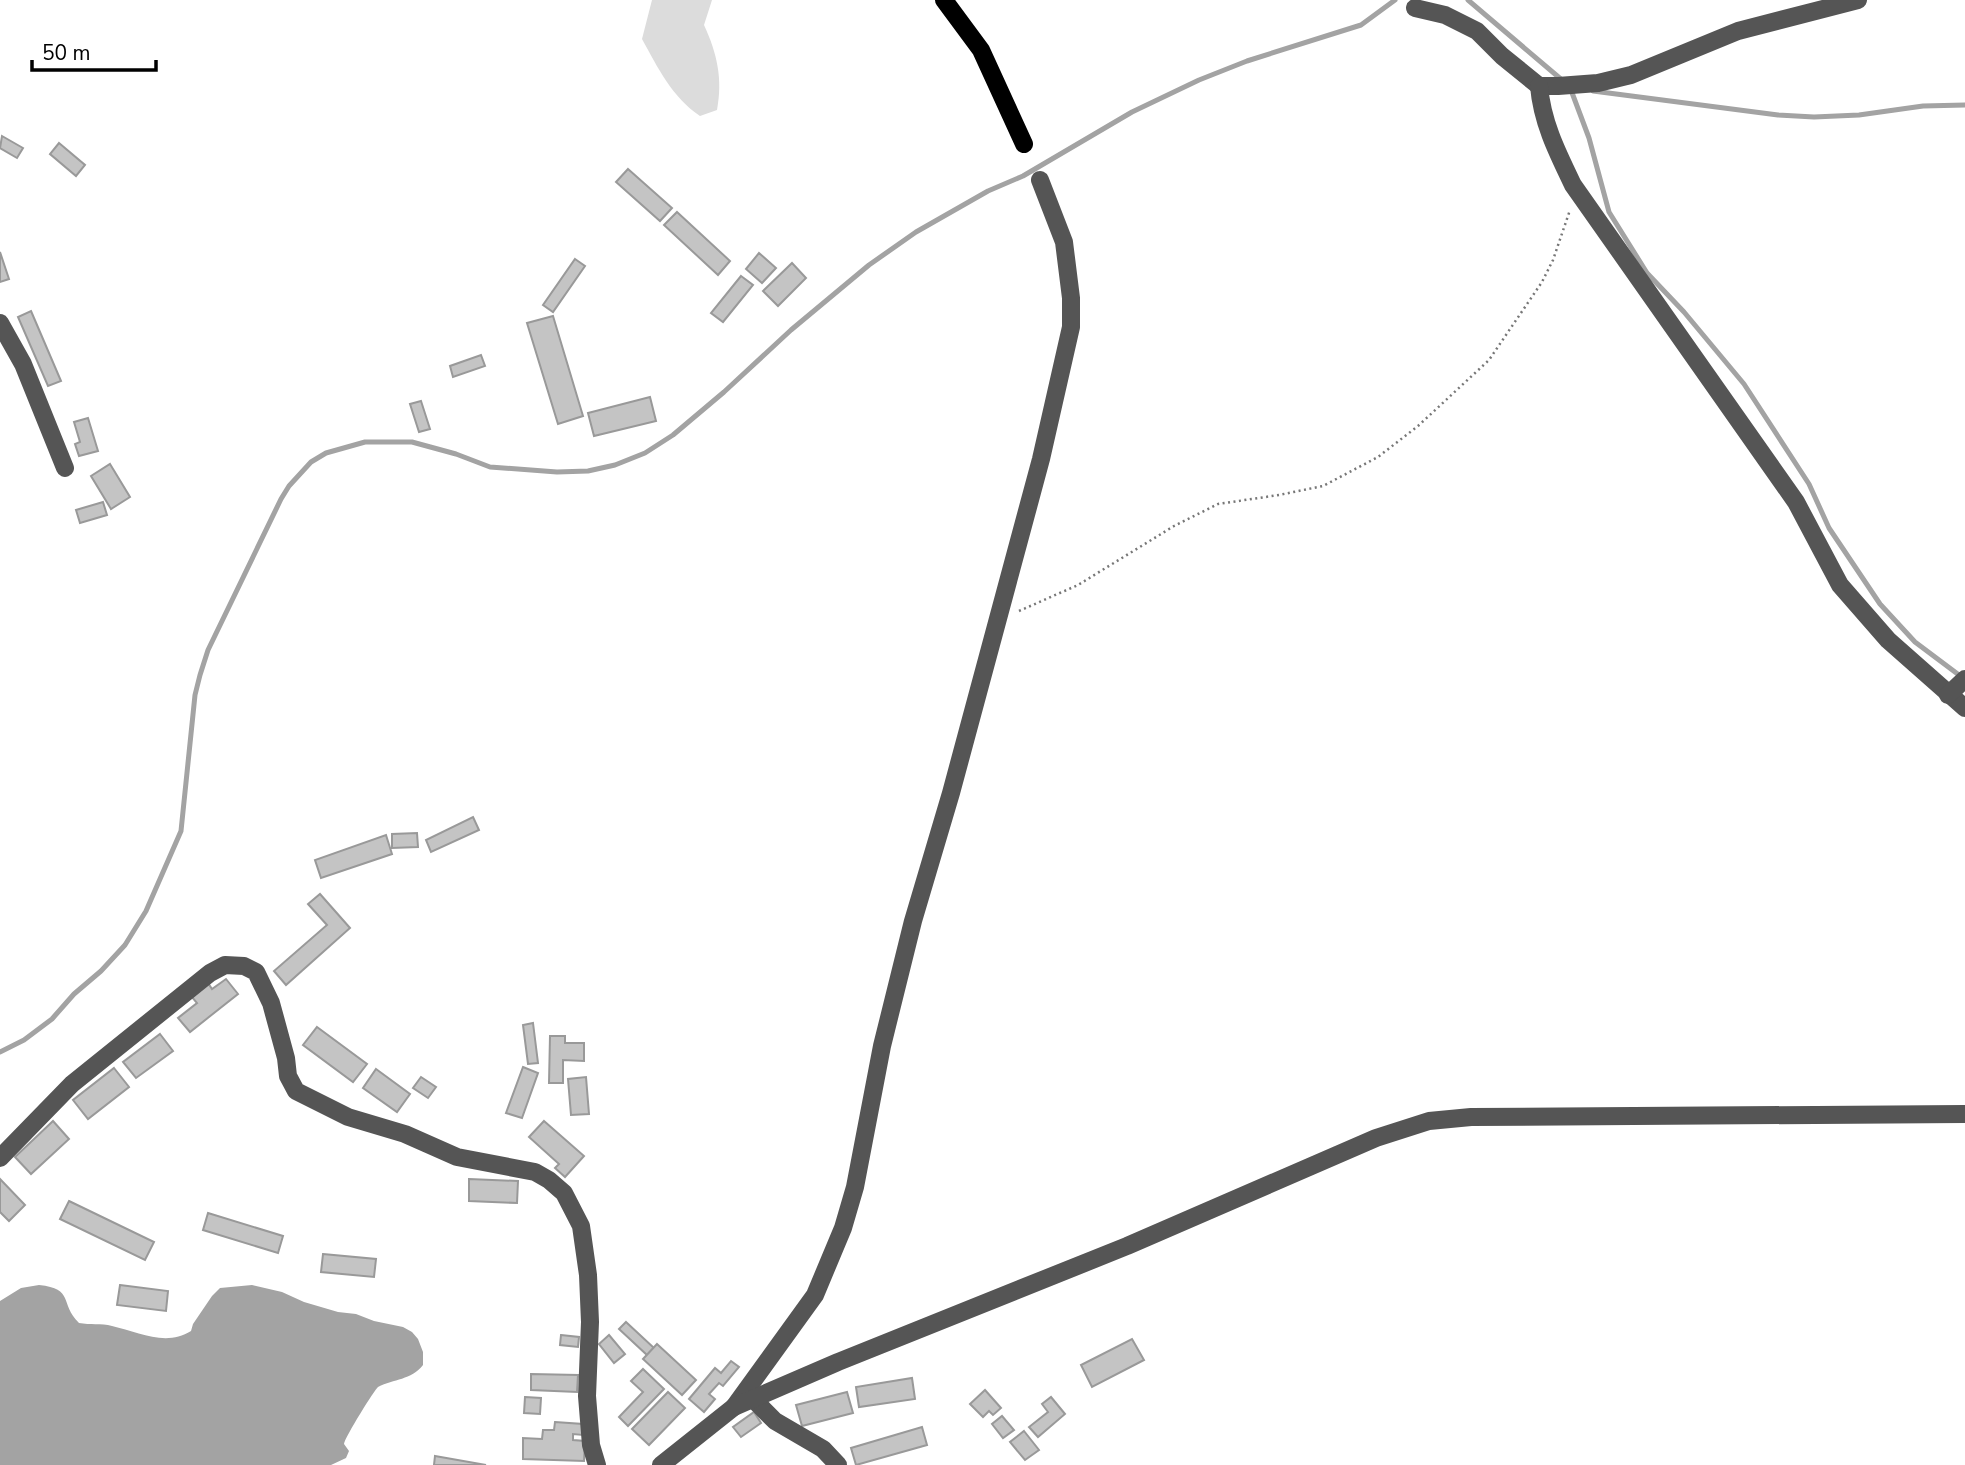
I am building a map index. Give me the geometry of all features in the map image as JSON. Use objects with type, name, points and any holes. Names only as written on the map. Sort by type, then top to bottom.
[{"type":"main road","points":[[944,0],[985,59],[1024,144]]},
{"type":"street","points":[[1415,8],[1445,15],[1477,32],[1539,86],[1558,86],[1598,83],[1631,75],[1738,31],[1858,0]]},
{"type":"street","points":[[1539,86],[1541,107],[1551,141],[1573,185],[1796,502],[1839,585],[1888,640],[1957,686],[1965,708]]},
{"type":"street","points":[[662,1465],[734,1407],[815,1295],[844,1228],[855,1188],[882,1046],[913,921],[1041,459],[1072,327],[1072,298],[1064,242],[1040,180]]},
{"type":"street","points":[[0,323],[23,364],[65,468]]},
{"type":"street","points":[[0,1158],[72,1084],[210,973],[225,965],[244,966],[256,972],[271,1003],[288,1076],[296,1091],[348,1117],[405,1134],[457,1157],[535,1172],[564,1193],[581,1226],[588,1275],[590,1322],[587,1396],[591,1446],[597,1465]]},
{"type":"street","points":[[734,1407],[838,1362],[1128,1246],[1376,1138],[1429,1121],[1471,1117],[1965,1114]]},
{"type":"street","points":[[753,1399],[775,1421],[823,1448],[838,1465]]},
{"type":"path","points":[[998,615],[1019,612],[1078,585],[1174,526],[1218,504],[1324,486],[1378,457],[1418,426],[1471,378],[1507,336],[1553,260],[1570,211],[1573,185]]},
{"type":"shaded area","points":[[652,0],[712,0],[704,25],[718,66],[717,110],[700,116],[681,100],[660,71],[642,39]]},
{"type":"shaded area","points":[[39,1285],[58,1290],[79,1323],[108,1325],[172,1338],[191,1331],[193,1324],[220,1288],[252,1285],[282,1292],[338,1312],[403,1327],[418,1339],[423,1352],[423,1365],[408,1376],[378,1387],[344,1444],[349,1451],[346,1458],[331,1465],[0,1465],[0,1301],[21,1288]]},
{"type":"building","points":[[2,136],[23,148],[17,158],[0,148]]},
{"type":"building","points":[[59,143],[85,165],[76,176],[50,154]]},
{"type":"building","points":[[628,169],[672,208],[660,221],[616,182]]},
{"type":"building","points":[[677,212],[730,261],[718,275],[664,225]]},
{"type":"building","points":[[0,252],[9,279],[0,282]]},
{"type":"building","points":[[759,253],[776,268],[762,283],[746,269]]},
{"type":"building","points":[[575,259],[585,266],[553,312],[543,305]]},
{"type":"building","points":[[792,263],[806,278],[778,306],[763,291]]},
{"type":"building","points":[[741,276],[753,285],[723,322],[711,313]]},
{"type":"building","points":[[31,311],[61,381],[48,386],[18,317]]},
{"type":"building","points":[[553,316],[583,416],[558,424],[527,323]]},
{"type":"building","points":[[481,355],[485,366],[453,377],[450,366]]},
{"type":"building","points":[[650,397],[656,421],[594,436],[588,413]]},
{"type":"building","points":[[421,401],[430,429],[419,432],[410,404]]},
{"type":"building","points":[[88,418],[98,451],[79,456],[75,444],[80,442],[74,422]]},
{"type":"building","points":[[110,464],[130,497],[111,509],[91,476]]},
{"type":"building","points":[[103,502],[107,515],[80,523],[76,510]]},
{"type":"building","points":[[473,817],[479,830],[431,852],[426,840]]},
{"type":"building","points":[[417,833],[418,847],[392,848],[392,834]]},
{"type":"building","points":[[386,835],[392,854],[321,878],[315,860]]},
{"type":"building","points":[[320,894],[350,928],[286,985],[274,971],[327,925],[308,904]]},
{"type":"building","points":[[226,979],[238,994],[190,1032],[178,1018],[197,1003],[191,996],[208,983],[212,989]]},
{"type":"building","points":[[533,1023],[538,1063],[528,1064],[523,1025]]},
{"type":"building","points":[[317,1027],[367,1064],[353,1082],[303,1045]]},
{"type":"building","points":[[160,1034],[173,1051],[136,1078],[123,1062]]},
{"type":"building","points":[[550,1036],[565,1036],[565,1043],[584,1043],[584,1061],[563,1060],[563,1083],[549,1083]]},
{"type":"building","points":[[523,1067],[538,1073],[522,1118],[506,1113]]},
{"type":"building","points":[[114,1068],[129,1087],[88,1119],[73,1100]]},
{"type":"building","points":[[376,1069],[410,1094],[397,1112],[363,1088]]},
{"type":"building","points":[[421,1077],[436,1087],[428,1098],[413,1088]]},
{"type":"building","points":[[586,1077],[589,1114],[571,1115],[568,1079]]},
{"type":"building","points":[[53,1121],[69,1139],[31,1174],[15,1157]]},
{"type":"building","points":[[544,1121],[584,1156],[565,1177],[555,1168],[559,1164],[529,1137]]},
{"type":"building","points":[[0,1179],[25,1205],[9,1221],[0,1212]]},
{"type":"building","points":[[469,1179],[518,1181],[517,1203],[469,1201]]},
{"type":"building","points":[[69,1201],[154,1242],[145,1260],[60,1219]]},
{"type":"building","points":[[208,1213],[283,1236],[278,1253],[203,1230]]},
{"type":"building","points":[[323,1254],[376,1259],[374,1277],[321,1272]]},
{"type":"building","points":[[120,1285],[168,1291],[166,1311],[117,1305]]},
{"type":"building","points":[[626,1322],[654,1348],[647,1355],[619,1329]]},
{"type":"building","points":[[561,1335],[579,1337],[578,1347],[560,1345]]},
{"type":"building","points":[[609,1335],[625,1354],[614,1363],[599,1344]]},
{"type":"building","points":[[1132,1339],[1144,1360],[1092,1387],[1081,1365]]},
{"type":"building","points":[[657,1344],[696,1380],[682,1395],[643,1359]]},
{"type":"building","points":[[731,1361],[739,1367],[723,1386],[719,1383],[709,1394],[715,1399],[704,1412],[689,1399],[715,1368],[721,1373]]},
{"type":"building","points":[[643,1369],[664,1389],[628,1426],[619,1417],[643,1392],[631,1381]]},
{"type":"building","points":[[531,1374],[578,1375],[577,1392],[531,1390]]},
{"type":"building","points":[[912,1378],[915,1399],[859,1407],[856,1387]]},
{"type":"building","points":[[985,1390],[1001,1408],[993,1415],[989,1411],[983,1417],[970,1404]]},
{"type":"building","points":[[668,1392],[685,1408],[649,1445],[632,1429]]},
{"type":"building","points":[[847,1392],[853,1413],[802,1426],[796,1405]]},
{"type":"building","points":[[525,1397],[541,1398],[540,1414],[524,1413]]},
{"type":"building","points":[[1051,1397],[1065,1414],[1038,1437],[1029,1427],[1048,1412],[1042,1404]]},
{"type":"building","points":[[754,1412],[761,1423],[741,1437],[733,1427]]},
{"type":"building","points":[[1002,1416],[1014,1430],[1003,1438],[992,1424]]},
{"type":"building","points":[[555,1422],[583,1424],[583,1435],[573,1434],[573,1440],[585,1441],[584,1461],[523,1459],[523,1438],[542,1439],[543,1430],[554,1430]]},
{"type":"building","points":[[922,1427],[927,1445],[856,1465],[851,1448]]},
{"type":"building","points":[[1024,1431],[1039,1450],[1025,1460],[1010,1442]]},
{"type":"building","points":[[435,1456],[486,1465],[434,1465]]},
{"type":"waterway","points":[[0,1052],[24,1040],[52,1019],[125,945],[146,911],[181,831],[195,695],[208,650],[281,499],[311,462],[326,453],[365,442],[412,442],[490,467],[557,472],[588,471],[615,465],[645,453],[673,435],[869,265],[916,232],[988,191],[1023,176],[1132,112],[1247,61],[1361,25],[1395,0]]},
{"type":"waterway","points":[[1468,0],[1562,80]]},
{"type":"waterway","points":[[1571,90],[1589,138],[1609,212],[1647,273],[1684,312],[1744,384],[1809,484],[1829,528],[1880,604],[1915,642],[1963,678]]},
{"type":"waterway","points":[[1593,91],[1778,115],[1814,117],[1859,115],[1923,106],[1965,105]]}]
